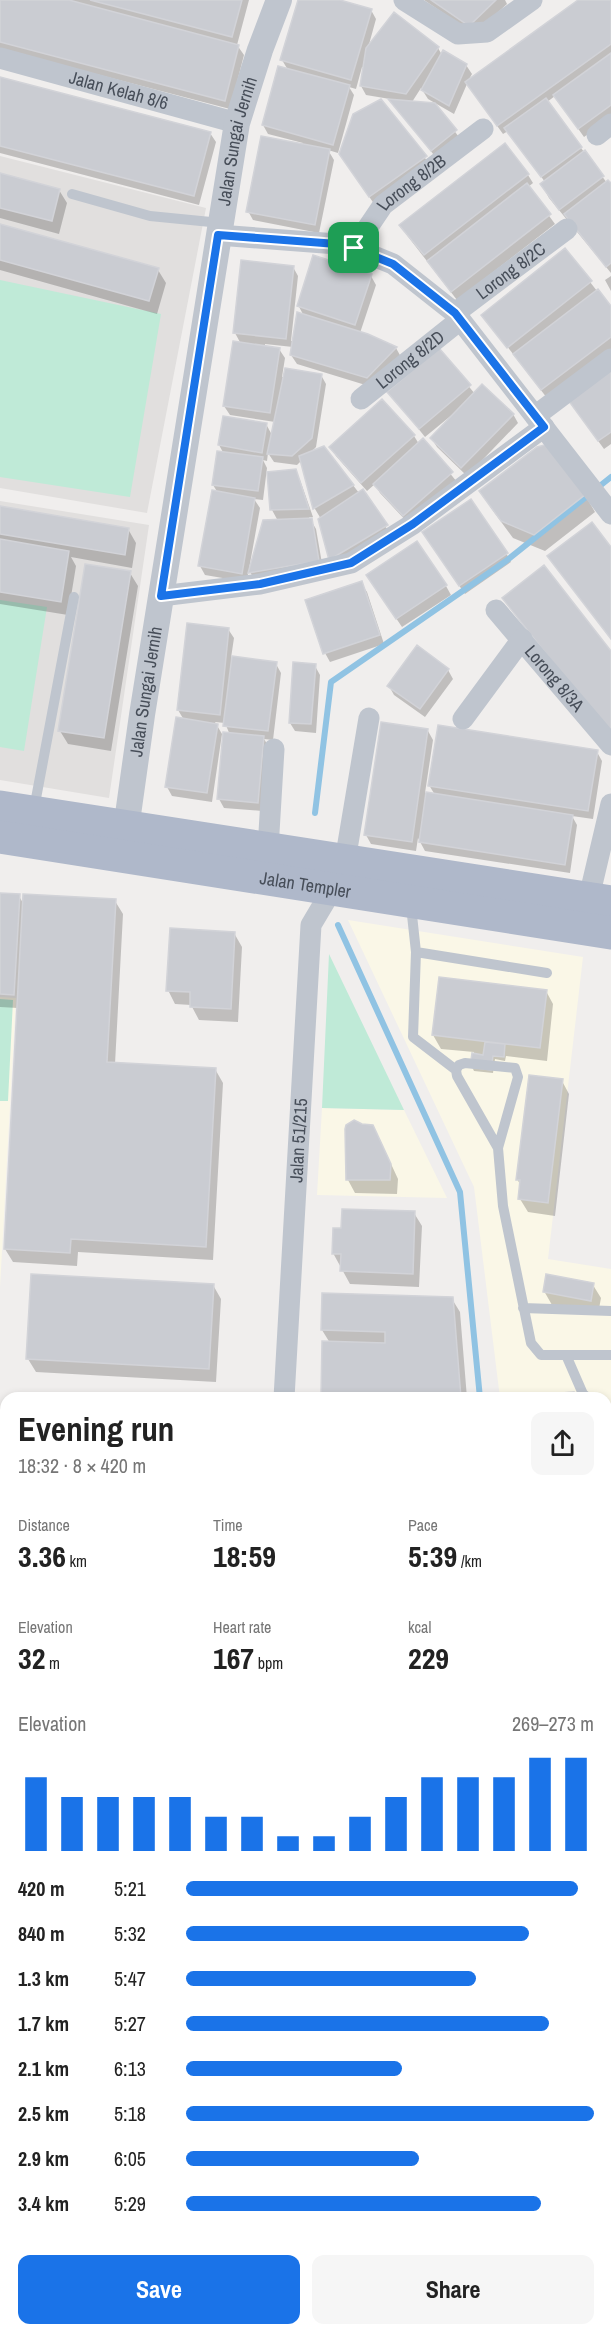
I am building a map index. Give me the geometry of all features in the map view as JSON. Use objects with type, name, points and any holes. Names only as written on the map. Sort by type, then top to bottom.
[{"type":"main road","name":"Jalan Templer","points":[[0,807],[34,812],[125,841],[598,915]]},
{"type":"main road","name":"Jalan Templer","points":[[0,837],[268,849],[411,900],[598,915]]},
{"type":"street","name":"Jalan Sungai Jernih","points":[[125,841],[161,596],[237,123],[260,50],[279,0]]},
{"type":"street","points":[[404,0],[459,34],[487,32],[532,0]]},
{"type":"street","name":"Jalan Kelah 8/6","points":[[0,58],[237,123]]},
{"type":"street","name":"Lorong 8/2B","points":[[354,248],[382,205],[483,129]]},
{"type":"street","points":[[220,229],[337,244],[354,248],[393,264],[457,316],[610,512]]},
{"type":"street","name":"Lorong 8/2C","points":[[457,316],[567,229]]},
{"type":"street","name":"Lorong 8/2D","points":[[361,399],[457,316]]},
{"type":"street","points":[[161,596],[260,584],[351,563],[413,524],[540,421],[611,359]]},
{"type":"street","name":"Lorong 8/3A","points":[[496,610],[611,745]]},
{"type":"street","name":"Lorong 8/3A","points":[[463,719],[522,639]]},
{"type":"street","points":[[339,874],[369,718]]},
{"type":"street","points":[[268,849],[274,749]]},
{"type":"street","points":[[598,915],[611,804]]},
{"type":"street","name":"Jalan 51/215","points":[[284,1392],[311,925],[339,874]]},
{"type":"lane","points":[[72,194],[150,216],[220,229]]},
{"type":"lane","points":[[34,812],[74,597]]},
{"type":"lane","points":[[411,900],[416,952],[413,1037],[456,1070]]},
{"type":"lane","points":[[416,952],[547,973]]},
{"type":"lane","points":[[498,1148],[457,1076],[456,1070],[459,1065],[465,1063],[515,1068],[518,1077],[498,1148],[502,1206],[531,1343],[541,1355],[611,1355]]},
{"type":"lane","points":[[523,1308],[611,1311]]},
{"type":"lane","points":[[566,1355],[582,1392]]},
{"type":"shaded area","points":[[0,156],[206,208],[147,513],[0,488]]},
{"type":"shaded area","points":[[0,501],[149,525],[109,798],[0,780]]},
{"type":"shaded area","points":[[348,920],[583,957],[548,1259],[611,1269],[611,1392],[499,1392],[474,1187]]},
{"type":"shaded area","points":[[0,997],[16,998],[0,1287]]},
{"type":"shaded area","points":[[322,1108],[404,1110],[447,1198],[317,1195]]},
{"type":"green space","points":[[0,280],[161,314],[130,497],[0,477]]},
{"type":"green space","points":[[0,600],[47,607],[24,751],[0,747]]},
{"type":"green space","points":[[329,954],[404,1110],[322,1108]]},
{"type":"green space","points":[[0,999],[13,1000],[8,1101],[0,1101]]},
{"type":"building","points":[[0,0],[69,0],[239,45],[225,101],[0,42]]},
{"type":"building","points":[[90,0],[242,0],[232,37]]},
{"type":"building","points":[[298,0],[340,0],[372,9],[351,80],[280,60]]},
{"type":"building","points":[[431,0],[496,0],[469,26]]},
{"type":"building","points":[[578,0],[611,0],[611,44],[497,126],[465,82]]},
{"type":"building","points":[[394,12],[439,47],[406,94],[360,86],[366,48]]},
{"type":"building","points":[[443,50],[467,64],[449,106],[421,90]]},
{"type":"building","points":[[611,53],[611,105],[578,129],[553,95]]},
{"type":"building","points":[[278,66],[350,85],[333,145],[262,125]]},
{"type":"building","points":[[0,77],[211,132],[194,196],[0,146]]},
{"type":"building","points":[[546,98],[582,147],[541,177],[504,128]]},
{"type":"building","points":[[381,99],[427,156],[369,197],[339,154],[353,114]]},
{"type":"building","points":[[388,99],[435,103],[457,130],[431,151]]},
{"type":"building","points":[[261,136],[330,149],[315,225],[246,212]]},
{"type":"building","points":[[505,143],[529,174],[424,255],[399,225]]},
{"type":"building","points":[[585,150],[604,176],[559,210],[540,184]]},
{"type":"building","points":[[0,173],[60,189],[52,221],[0,208]]},
{"type":"building","points":[[608,180],[611,183],[611,263],[606,267],[564,214]]},
{"type":"building","points":[[527,183],[551,214],[451,292],[427,261]]},
{"type":"building","points":[[0,224],[159,268],[149,301],[0,260]]},
{"type":"building","points":[[565,248],[592,281],[507,348],[481,315]]},
{"type":"building","points":[[313,255],[372,274],[355,325],[297,306]]},
{"type":"building","points":[[241,260],[294,266],[286,339],[233,333]]},
{"type":"building","points":[[598,289],[611,306],[611,337],[541,390],[513,354]]},
{"type":"building","points":[[297,312],[368,334],[397,347],[367,378],[290,355]]},
{"type":"building","points":[[233,341],[280,348],[270,413],[223,406]]},
{"type":"building","points":[[439,348],[471,385],[419,429],[387,392]]},
{"type":"building","points":[[285,368],[322,374],[312,438],[292,456],[267,454]]},
{"type":"building","points":[[611,368],[611,432],[598,441],[568,400]]},
{"type":"building","points":[[482,384],[514,414],[461,468],[430,438]]},
{"type":"building","points":[[382,399],[415,435],[361,483],[329,447]]},
{"type":"building","points":[[223,416],[267,423],[262,453],[218,445]]},
{"type":"building","points":[[423,438],[453,472],[403,516],[373,484]]},
{"type":"building","points":[[548,444],[586,494],[534,535],[501,521],[479,491],[537,447]]},
{"type":"building","points":[[324,446],[354,485],[313,509],[299,456]]},
{"type":"building","points":[[217,451],[263,457],[258,491],[212,485]]},
{"type":"building","points":[[296,469],[309,509],[270,510],[267,472]]},
{"type":"building","points":[[363,489],[388,525],[329,560],[318,519]]},
{"type":"building","points":[[212,490],[255,498],[242,574],[198,566]]},
{"type":"building","points":[[471,499],[508,553],[459,586],[422,532]]},
{"type":"building","points":[[0,506],[129,528],[125,555],[0,534]]},
{"type":"building","points":[[312,518],[319,561],[248,573],[263,520]]},
{"type":"building","points":[[592,522],[611,547],[611,639],[547,556]]},
{"type":"building","points":[[0,539],[69,551],[61,602],[0,592]]},
{"type":"building","points":[[417,541],[447,585],[396,619],[366,575]]},
{"type":"building","points":[[85,564],[131,571],[104,738],[58,731]]},
{"type":"building","points":[[544,565],[611,651],[611,736],[502,598]]},
{"type":"building","points":[[362,581],[380,635],[323,654],[305,600]]},
{"type":"building","points":[[187,623],[229,628],[220,715],[177,710]]},
{"type":"building","points":[[417,645],[449,669],[420,709],[387,686]]},
{"type":"building","points":[[232,656],[277,662],[268,731],[223,726]]},
{"type":"building","points":[[293,662],[316,664],[311,724],[289,723]]},
{"type":"building","points":[[176,717],[218,724],[207,793],[165,787]]},
{"type":"building","points":[[381,722],[428,729],[412,842],[364,835]]},
{"type":"building","points":[[438,725],[598,750],[588,811],[428,786]]},
{"type":"building","points":[[223,732],[264,736],[258,803],[217,799]]},
{"type":"building","points":[[426,792],[573,815],[565,865],[419,842]]},
{"type":"building","points":[[0,893],[20,894],[14,995],[0,994]]},
{"type":"building","points":[[23,894],[116,899],[107,1062],[216,1068],[206,1247],[71,1239],[70,1253],[4,1249]]},
{"type":"building","points":[[170,928],[235,932],[231,1009],[190,1007],[190,992],[166,991]]},
{"type":"building","points":[[439,977],[547,990],[540,1048],[432,1035]]},
{"type":"building","points":[[485,1042],[505,1044],[504,1057],[493,1056],[491,1070],[470,1067],[472,1053],[483,1055]]},
{"type":"building","points":[[529,1075],[563,1079],[548,1203],[518,1199],[520,1180],[516,1180]]},
{"type":"building","points":[[354,1120],[362,1124],[373,1125],[391,1164],[390,1180],[346,1180],[345,1129],[346,1125]]},
{"type":"building","points":[[342,1209],[415,1211],[413,1274],[340,1271],[341,1254],[332,1254],[333,1228],[341,1228]]},
{"type":"building","points":[[31,1274],[214,1284],[209,1369],[26,1359]]},
{"type":"building","points":[[546,1274],[594,1283],[591,1301],[543,1292]]},
{"type":"building","points":[[322,1293],[453,1297],[461,1392],[321,1392],[322,1341],[385,1343],[385,1332],[321,1330]]},
{"type":"waterway","points":[[315,813],[331,682],[506,561],[611,477]]},
{"type":"waterway","points":[[338,925],[460,1192],[479,1392]]},
{"type":"route","points":[[218,235],[337,244],[354,248],[393,264],[455,313],[544,427],[413,524],[351,563],[260,584],[161,596],[218,235]]}]
